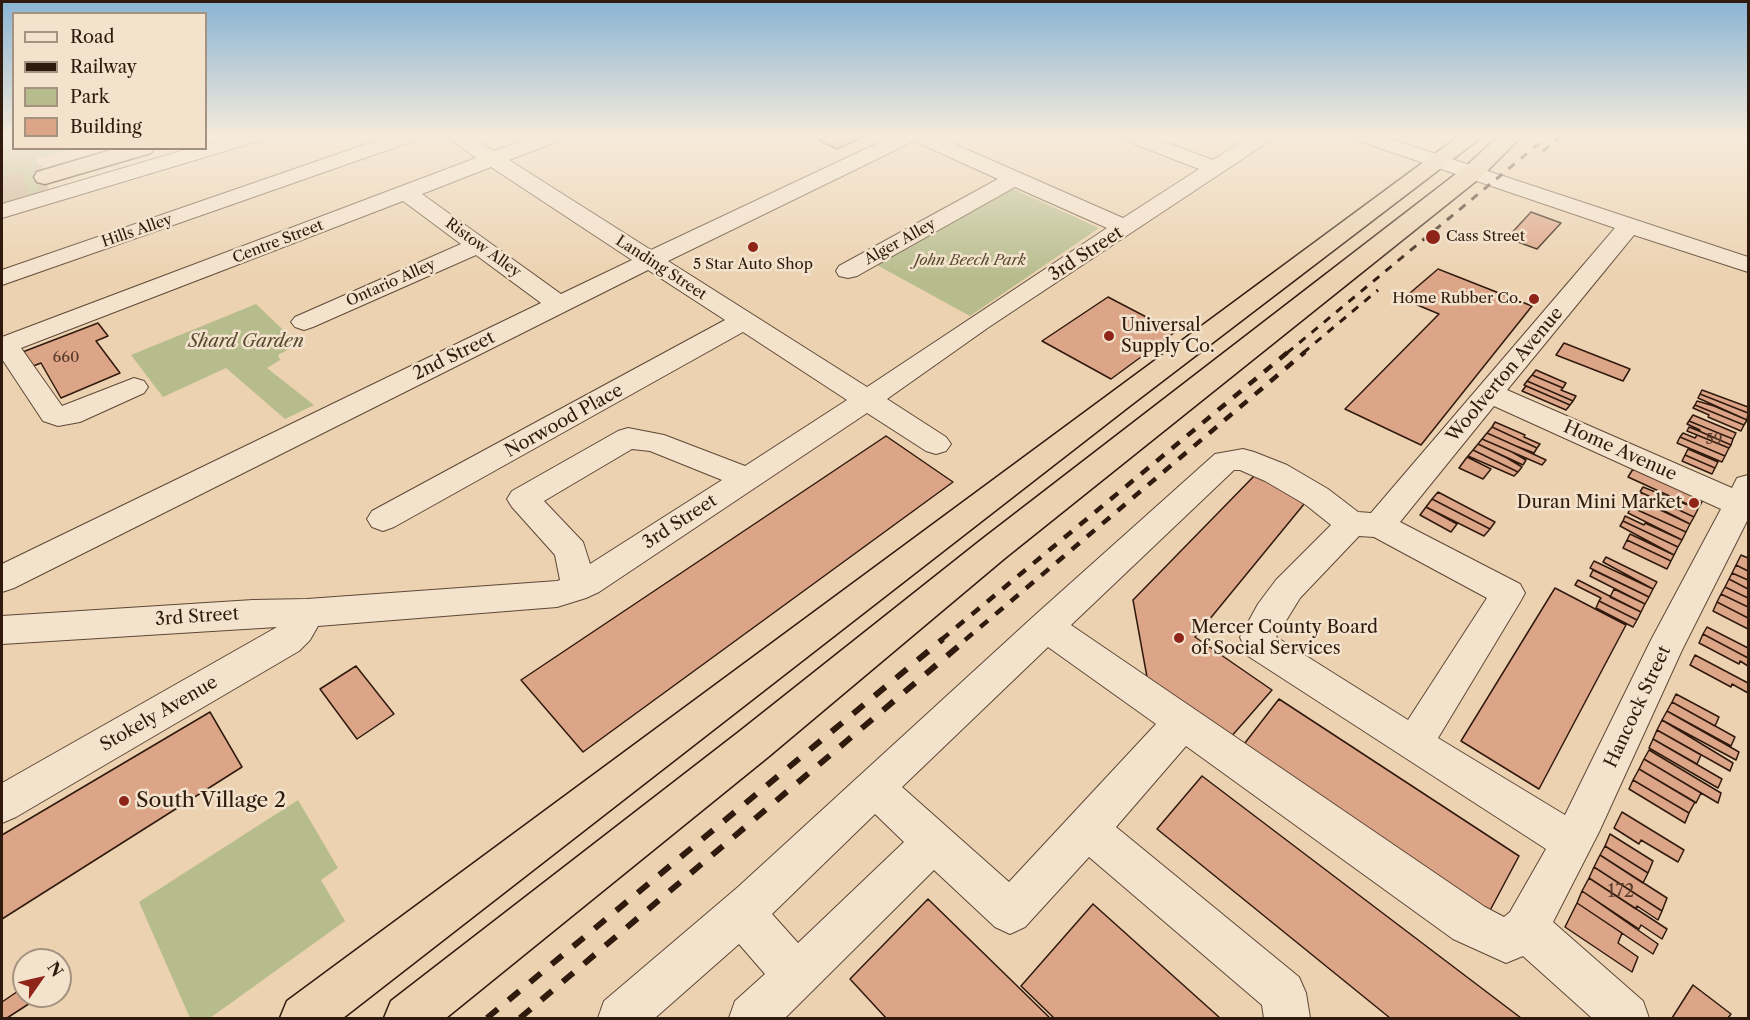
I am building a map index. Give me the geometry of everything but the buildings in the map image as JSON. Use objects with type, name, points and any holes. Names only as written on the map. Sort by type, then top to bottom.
[{"type":"highway","points":[[304,1018],[1121,398],[1431,184]]},
{"type":"highway","points":[[408,1018],[753,744],[993,549],[1435,184]]},
{"type":"street","points":[[2,211],[94,184]]},
{"type":"street","name":"Hills Alley","points":[[2,278],[273,184]]},
{"type":"street","name":"Centre Street","points":[[4,346],[430,184]]},
{"type":"street","name":"Landing Street","points":[[530,184],[936,444]]},
{"type":"street","name":"2nd Street","points":[[2,579],[559,304],[809,184]]},
{"type":"street","name":"Alger Alley","points":[[848,271],[1005,184]]},
{"type":"street","points":[[1027,184],[1125,228]]},
{"type":"street","name":"3rd Street","points":[[2,630],[253,614],[307,613],[557,594],[578,587],[1192,184]]},
{"type":"street","points":[[1508,184],[1749,265]]},
{"type":"street","name":"Ristow Alley","points":[[406,193],[559,304]]},
{"type":"street","name":"Woolverton Avenue","points":[[1414,744],[1261,646],[1258,637],[1270,614],[1288,589],[1365,524],[1491,394],[1630,225]]},
{"type":"street","name":"Ontario Alley","points":[[304,322],[478,245]]},
{"type":"street","name":"Norwood Place","points":[[383,519],[743,321]]},
{"type":"street","points":[[4,346],[53,414],[58,416],[70,415],[134,387]]},
{"type":"street","name":"Home Avenue","points":[[1491,394],[1746,499]]},
{"type":"street","points":[[578,587],[571,551],[523,499],[628,438],[654,442],[727,469],[744,480]]},
{"type":"street","points":[[621,1018],[741,913],[1046,626],[1226,461],[1243,459],[1276,473],[1365,524],[1508,593],[1414,744],[1572,842]]},
{"type":"street","name":"Hancock Street","points":[[1526,928],[1572,842],[1664,650],[1746,499]]},
{"type":"street","name":"Stokely Avenue","points":[[2,804],[286,641],[298,630],[307,613]]},
{"type":"street","points":[[1046,626],[1469,923],[1506,941],[1526,928],[1626,1018]]},
{"type":"street","points":[[875,788],[1010,912],[1182,723]]},
{"type":"street","points":[[1086,829],[1283,993],[1287,1018]]},
{"type":"street","points":[[752,1018],[934,842]]},
{"type":"street","points":[[741,913],[796,975]]},
{"type":"green space","points":[[2,184],[46,184],[49,192],[2,207]]},
{"type":"green space","name":"John Beech Park","points":[[1009,187],[1099,228],[970,316],[875,264]]},
{"type":"green space","name":"Shard Garden","points":[[256,304],[298,344],[278,355],[280,360],[267,368],[314,405],[285,419],[226,368],[163,397],[131,355]]},
{"type":"green space","points":[[298,800],[338,868],[321,880],[345,921],[210,1018],[190,1018],[139,902]]},
{"type":"tunnel","points":[[2,190],[23,184]]},
{"type":"railway","points":[[1287,353],[1491,184]]},
{"type":"railway","points":[[1303,353],[1378,290]]},
{"type":"railway","points":[[941,640],[1288,352]]},
{"type":"railway","points":[[965,640],[1305,352]]},
{"type":"railway","points":[[487,1018],[943,639]]},
{"type":"railway","points":[[520,1018],[967,639]]},
{"type":"place","name":"Cass Street","points":[[1433,237]]},
{"type":"place","name":"5 Star Auto Shop","points":[[753,247]]},
{"type":"place","name":"Home Rubber Co.","points":[[1534,299]]},
{"type":"place","name":"Universal Supply Co.","points":[[1109,336]]},
{"type":"place","name":"Duran Mini Market","points":[[1694,503]]},
{"type":"place","name":"Mercer County Board of Social Services","points":[[1179,638]]},
{"type":"place","name":"South Village 2","points":[[124,801]]}]
